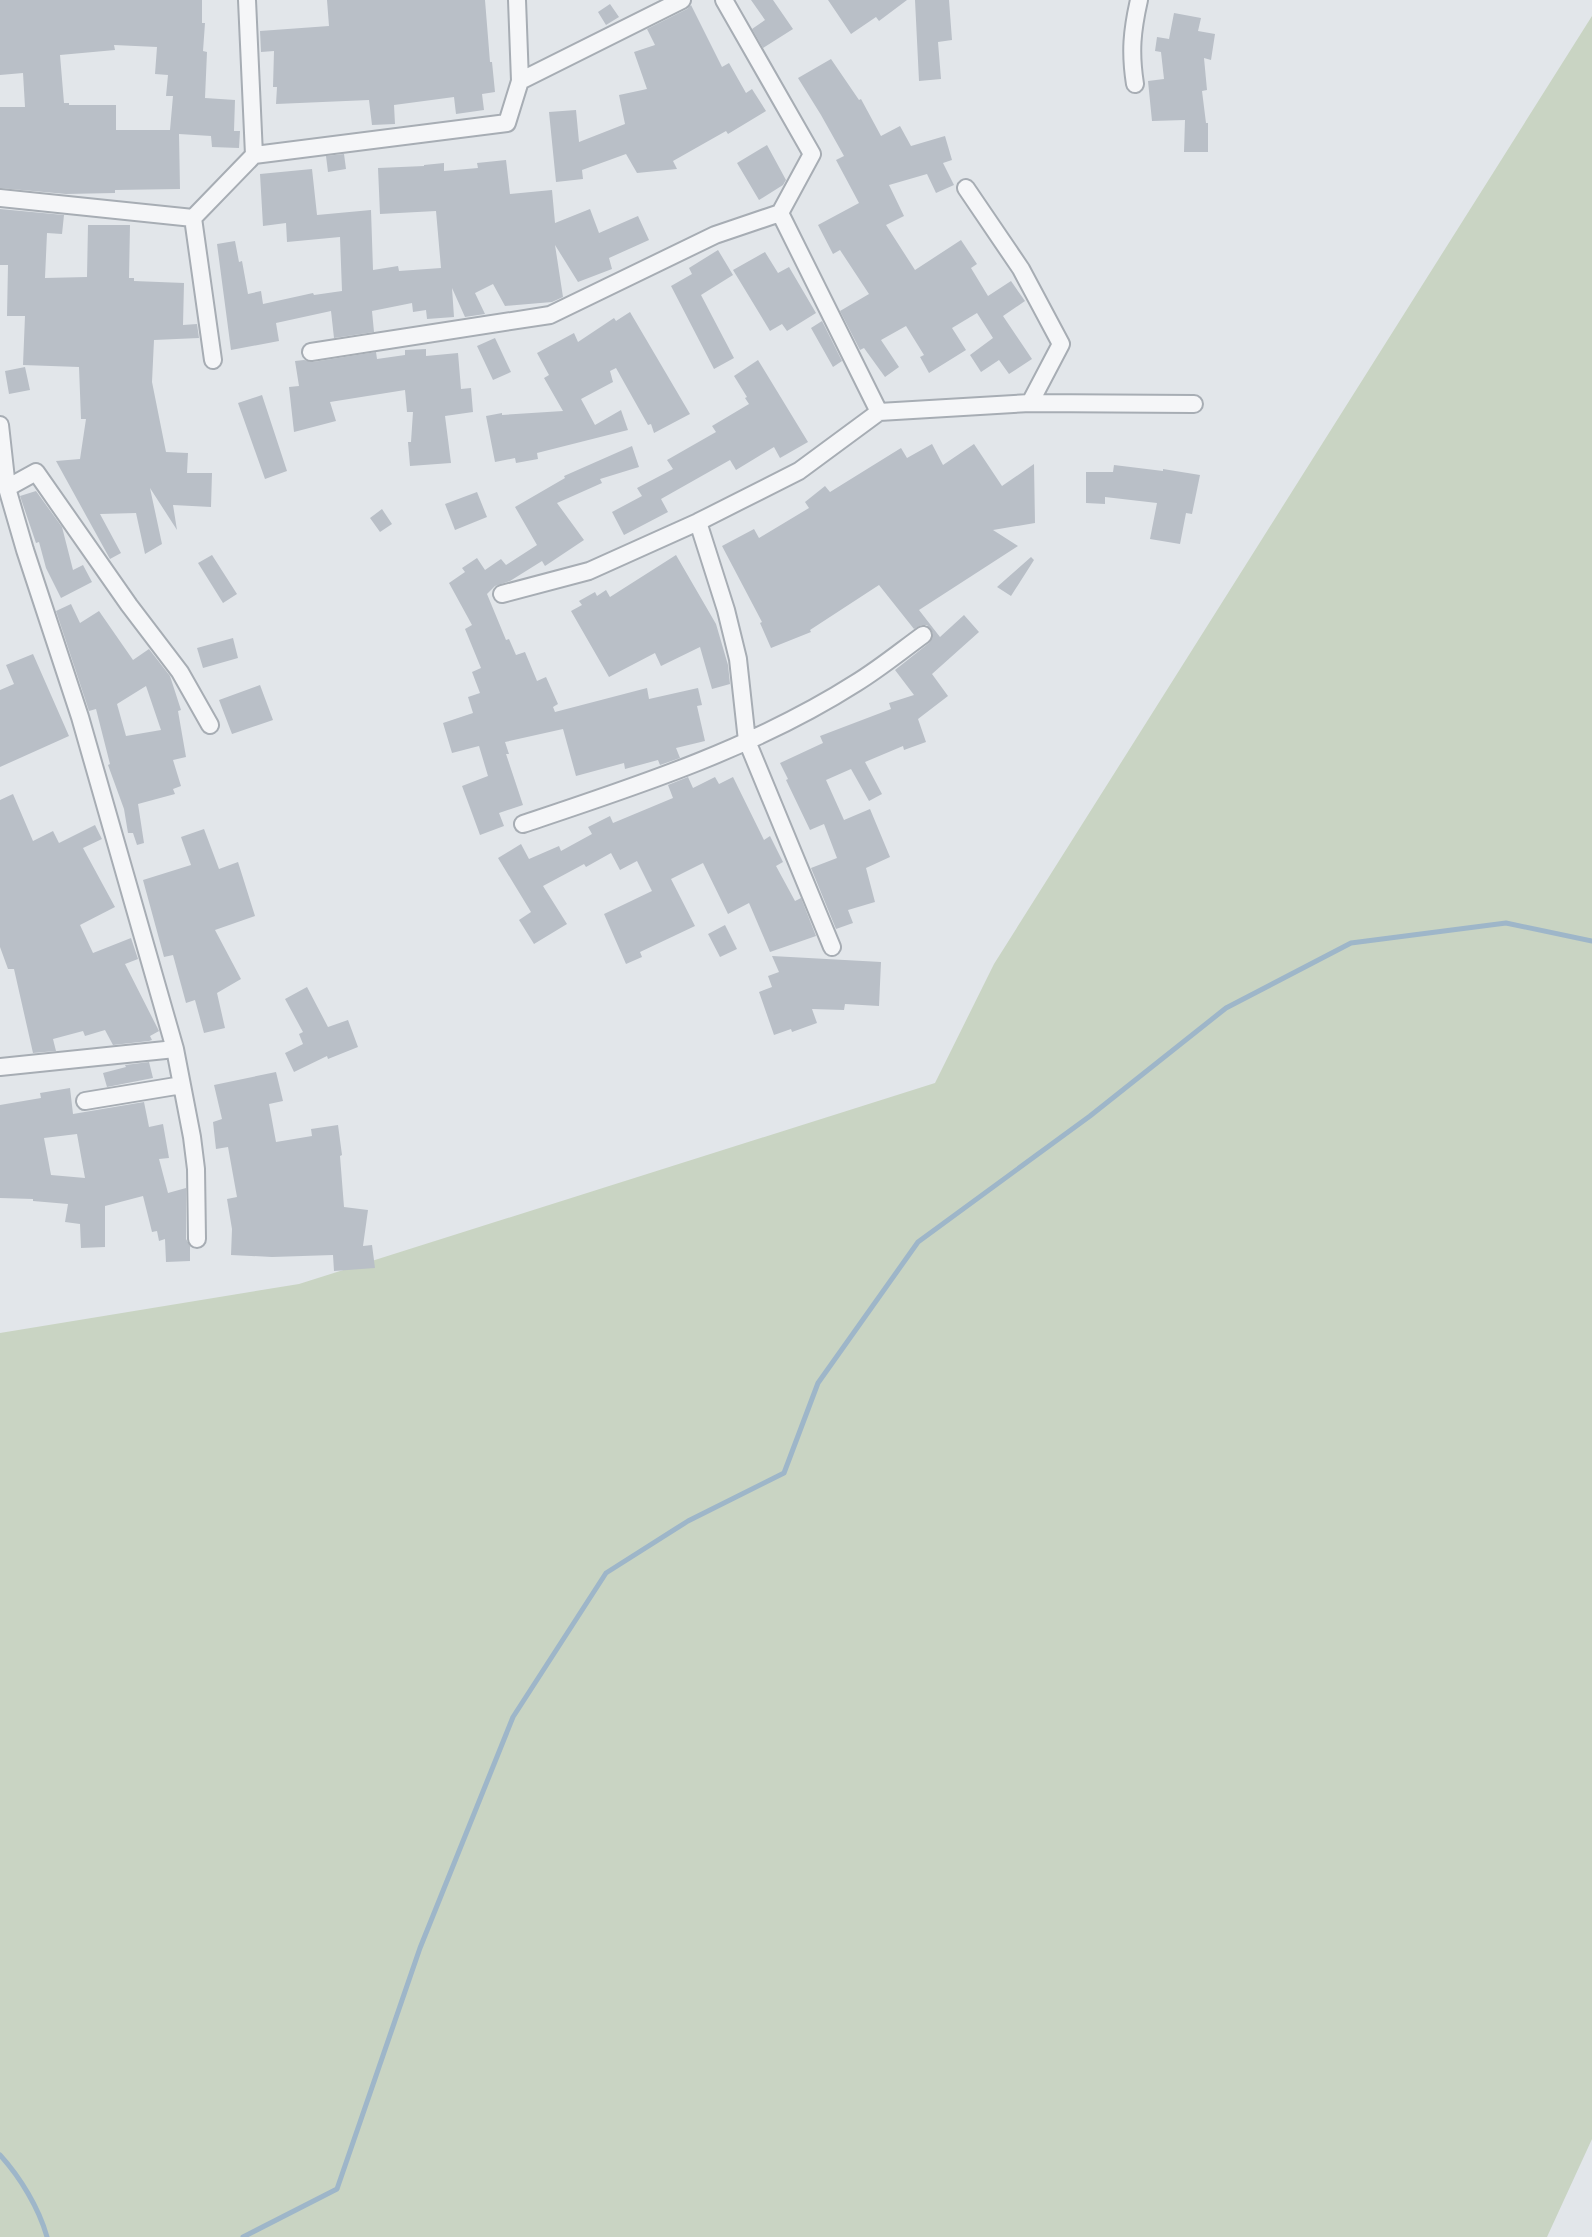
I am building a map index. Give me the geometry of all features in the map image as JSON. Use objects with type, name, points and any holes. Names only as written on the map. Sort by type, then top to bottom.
[{"type":"street","points":[[247,0],[254,155]]},
{"type":"street","points":[[193,218],[254,155],[507,123],[520,81],[517,0]]},
{"type":"street","points":[[520,81],[682,0]]},
{"type":"street","points":[[311,352],[550,315],[715,236],[780,213],[812,154],[724,0]]},
{"type":"street","points":[[1135,84],[1131,57],[1139,0]]},
{"type":"street","points":[[966,188],[1021,269],[1061,345],[1030,403]]},
{"type":"street","points":[[0,198],[193,218]]},
{"type":"street","points":[[780,213],[879,412]]},
{"type":"street","points":[[193,218],[213,360]]},
{"type":"street","points":[[502,594],[588,571],[698,522],[799,471],[879,412],[1030,403],[1194,404]]},
{"type":"street","points":[[0,425],[7,488],[80,717],[175,1049],[196,1169],[197,1239]]},
{"type":"street","points":[[7,488],[36,472],[129,605],[180,672],[210,725]]},
{"type":"street","points":[[698,522],[726,610],[738,659],[747,741],[832,947]]},
{"type":"street","points":[[523,824],[641,784],[747,741],[856,683],[923,635]]},
{"type":"street","points":[[0,1067],[175,1049]]},
{"type":"street","points":[[85,1101],[182,1085]]},
{"type":"green space","points":[[1592,16],[1592,2139],[1547,2237],[0,2237],[0,1333],[299,1284],[935,1083],[994,964]]},
{"type":"building","points":[[0,0],[202,0],[202,23],[205,23],[203,51],[207,52],[205,98],[235,100],[234,131],[240,131],[239,148],[212,147],[211,136],[179,134],[180,189],[115,190],[115,193],[66,194],[0,188],[0,107],[25,107],[23,73],[0,75]],"holes":[[[114,45],[157,47],[155,74],[168,75],[166,96],[173,96],[170,130],[116,130],[116,105],[69,105],[69,103],[64,103],[60,55],[115,50]]]},
{"type":"building","points":[[327,0],[485,0],[495,92],[482,94],[484,110],[456,114],[454,97],[394,105],[395,124],[372,125],[369,100],[276,104],[277,87],[273,87],[274,51],[261,52],[260,31],[329,26]]},
{"type":"building","points":[[751,0],[773,0],[793,29],[763,48],[752,29],[765,20]]},
{"type":"building","points":[[828,0],[907,0],[879,21],[876,17],[851,34]]},
{"type":"building","points":[[915,0],[949,0],[952,40],[938,42],[941,79],[919,81]]},
{"type":"building","points":[[610,4],[619,17],[606,25],[598,12]]},
{"type":"building","points":[[691,5],[722,67],[729,63],[746,93],[752,89],[766,111],[728,134],[726,131],[673,161],[677,169],[637,173],[626,154],[582,170],[583,179],[556,182],[549,112],[576,110],[579,142],[625,124],[619,95],[647,89],[634,52],[655,45],[647,29]]},
{"type":"building","points":[[1174,13],[1201,18],[1198,31],[1215,34],[1211,60],[1204,58],[1207,90],[1202,91],[1206,123],[1208,123],[1208,152],[1184,152],[1185,120],[1152,121],[1148,81],[1164,79],[1161,52],[1155,51],[1157,37],[1169,39]]},
{"type":"building","points":[[831,59],[859,100],[861,99],[881,136],[900,126],[911,146],[945,136],[952,160],[943,163],[954,185],[936,193],[927,174],[889,185],[904,216],[886,225],[915,270],[961,240],[977,264],[971,268],[988,296],[1011,281],[1025,301],[1003,316],[1032,359],[1009,374],[999,360],[981,372],[970,355],[993,338],[977,313],[952,328],[966,350],[929,373],[920,357],[924,355],[906,326],[881,340],[899,367],[885,377],[864,348],[860,350],[840,311],[869,294],[840,250],[833,254],[818,225],[859,203],[836,160],[844,156],[798,78]]},
{"type":"building","points":[[767,145],[786,180],[783,185],[759,200],[737,163]]},
{"type":"building","points":[[344,154],[346,169],[328,172],[326,156]]},
{"type":"building","points":[[506,160],[510,194],[552,190],[555,223],[590,209],[599,233],[638,216],[649,240],[609,258],[612,269],[578,282],[555,245],[563,297],[552,302],[505,306],[493,284],[475,293],[485,314],[465,317],[452,288],[454,317],[427,319],[426,310],[413,312],[412,303],[372,311],[374,332],[334,338],[331,311],[276,323],[279,341],[231,350],[217,244],[235,241],[239,262],[242,261],[248,294],[261,291],[263,304],[313,293],[314,295],[342,291],[340,237],[287,242],[286,223],[263,226],[260,174],[312,169],[317,215],[371,210],[373,270],[398,266],[399,271],[441,268],[436,211],[380,214],[378,168],[444,163],[444,171],[478,168],[477,163]]},
{"type":"building","points":[[0,209],[64,215],[62,234],[47,233],[45,278],[87,277],[88,225],[130,225],[129,278],[134,278],[134,281],[184,283],[183,325],[197,324],[199,338],[154,340],[152,382],[166,452],[188,453],[187,473],[212,473],[211,507],[173,505],[177,530],[150,488],[162,544],[145,554],[136,513],[100,514],[121,553],[110,559],[56,461],[80,459],[86,419],[81,419],[79,367],[23,365],[25,316],[7,316],[8,265],[0,265]]},
{"type":"building","points":[[718,250],[733,275],[701,295],[734,358],[714,369],[671,286],[692,274],[689,268]]},
{"type":"building","points":[[765,252],[778,273],[789,267],[816,313],[787,331],[782,324],[770,331],[733,270]]},
{"type":"building","points":[[630,312],[690,414],[654,433],[651,424],[648,425],[616,368],[610,371],[613,382],[581,399],[595,425],[621,410],[628,430],[537,453],[538,459],[516,463],[515,458],[495,462],[486,416],[502,413],[502,415],[563,411],[544,378],[549,375],[537,353],[574,333],[578,342],[614,318],[616,321]]},
{"type":"building","points":[[822,321],[842,361],[833,367],[811,328]]},
{"type":"building","points":[[495,338],[511,372],[493,380],[477,346]]},
{"type":"building","points":[[426,349],[426,356],[458,353],[461,389],[471,388],[473,412],[445,416],[451,463],[410,466],[408,442],[411,442],[413,412],[407,412],[405,390],[330,402],[336,421],[294,432],[289,387],[299,386],[295,361],[313,362],[376,352],[377,359],[405,355],[405,350]]},
{"type":"building","points":[[758,360],[808,442],[780,458],[774,447],[736,470],[730,460],[661,499],[668,512],[624,535],[612,512],[642,496],[637,488],[673,469],[667,460],[716,432],[712,426],[749,404],[734,376]]},
{"type":"building","points":[[25,367],[30,390],[9,394],[5,371]]},
{"type":"building","points":[[262,395],[287,471],[265,479],[238,403]]},
{"type":"building","points":[[932,444],[943,465],[974,444],[1002,486],[1034,464],[1035,523],[993,530],[1018,546],[919,610],[940,637],[964,615],[979,632],[932,674],[948,696],[918,719],[926,742],[904,750],[903,746],[865,762],[882,794],[869,801],[851,769],[826,780],[844,820],[870,809],[890,857],[866,868],[875,902],[848,910],[853,923],[836,929],[811,868],[837,858],[824,824],[810,830],[780,763],[823,743],[820,736],[891,709],[889,703],[914,695],[895,670],[929,643],[933,633],[927,625],[914,629],[879,585],[810,630],[811,632],[771,648],[760,623],[762,622],[722,546],[754,529],[759,538],[809,508],[805,502],[825,486],[830,492],[901,448],[907,458]]},
{"type":"building","points":[[632,446],[639,467],[600,479],[602,483],[557,503],[584,540],[545,566],[542,561],[510,581],[495,586],[487,594],[506,640],[509,639],[516,655],[525,652],[537,681],[546,677],[558,704],[553,707],[555,712],[647,688],[649,699],[698,688],[702,705],[697,706],[705,741],[676,748],[680,758],[660,765],[658,760],[625,769],[624,763],[576,776],[563,729],[505,742],[509,754],[506,754],[523,805],[499,813],[504,826],[480,835],[462,786],[488,776],[479,746],[452,753],[443,723],[473,713],[468,697],[480,693],[472,672],[481,668],[465,629],[472,625],[449,583],[465,572],[462,568],[477,558],[485,570],[501,559],[506,565],[537,545],[515,507],[565,478],[564,476]]},
{"type":"building","points":[[1114,465],[1200,475],[1192,514],[1186,513],[1180,544],[1150,539],[1157,503],[1105,497],[1105,504],[1086,503],[1086,472],[1113,472]]},
{"type":"building","points":[[36,491],[62,527],[73,570],[83,565],[92,582],[61,598],[46,568],[39,542],[36,543],[20,496]]},
{"type":"building","points":[[477,492],[487,517],[455,530],[445,504]]},
{"type":"building","points":[[382,509],[392,524],[380,532],[370,518]]},
{"type":"building","points":[[212,555],[237,594],[223,603],[198,563]]},
{"type":"building","points":[[676,555],[716,624],[728,665],[730,684],[712,689],[700,647],[661,666],[655,653],[609,677],[571,611],[582,605],[579,601],[595,592],[597,596],[606,590],[610,597]]},
{"type":"building","points":[[1031,557],[1034,560],[1011,596],[997,587]]},
{"type":"building","points":[[71,604],[80,623],[99,611],[133,660],[149,649],[170,676],[181,710],[178,711],[186,757],[173,760],[181,786],[173,789],[175,794],[138,804],[144,843],[137,845],[133,833],[128,833],[124,809],[108,765],[110,764],[96,709],[89,711],[56,611]],"holes":[[[146,686],[161,730],[126,736],[117,704]]]},
{"type":"building","points":[[233,638],[238,658],[203,668],[197,648]]},
{"type":"building","points":[[33,654],[69,736],[0,767],[0,690],[14,684],[6,665]]},
{"type":"building","points":[[260,685],[273,720],[232,734],[219,700]]},
{"type":"building","points":[[688,777],[693,788],[715,777],[719,784],[733,777],[764,840],[770,836],[783,862],[776,866],[795,901],[801,898],[816,936],[770,952],[749,903],[728,914],[703,863],[671,879],[695,926],[640,952],[642,957],[626,964],[604,914],[652,891],[637,861],[620,870],[611,853],[586,867],[584,864],[543,886],[567,924],[534,944],[519,920],[531,912],[498,858],[521,844],[529,859],[559,846],[561,851],[592,834],[588,827],[610,816],[613,823],[673,798],[668,785]]},
{"type":"building","points":[[13,794],[33,841],[53,831],[59,843],[95,825],[102,839],[83,848],[115,907],[80,925],[93,953],[131,938],[138,959],[125,964],[159,1031],[150,1036],[152,1040],[113,1045],[105,1030],[85,1036],[83,1031],[53,1039],[56,1051],[33,1053],[14,969],[8,969],[0,947],[0,800]]},
{"type":"building","points":[[204,829],[219,869],[238,862],[255,916],[215,930],[241,979],[217,993],[225,1028],[204,1033],[195,1000],[186,1003],[173,955],[164,957],[143,880],[191,865],[181,837]]},
{"type":"building","points":[[725,925],[737,949],[720,957],[708,934]]},
{"type":"building","points":[[772,956],[881,962],[879,1006],[845,1004],[844,1010],[812,1009],[817,1023],[792,1032],[791,1029],[774,1035],[759,992],[772,987],[768,976],[779,972]]},
{"type":"building","points":[[307,987],[328,1027],[348,1020],[358,1047],[328,1059],[327,1056],[294,1072],[285,1053],[303,1044],[299,1034],[303,1032],[285,999]]},
{"type":"building","points":[[149,1062],[153,1078],[107,1087],[103,1073],[126,1067],[125,1065]]},
{"type":"building","points":[[276,1072],[283,1101],[269,1104],[276,1142],[312,1136],[311,1129],[338,1125],[342,1155],[340,1156],[344,1207],[368,1210],[363,1246],[372,1245],[375,1268],[334,1271],[333,1255],[272,1257],[231,1255],[232,1229],[227,1199],[237,1197],[228,1147],[216,1149],[213,1122],[222,1119],[214,1085]]},
{"type":"building","points":[[70,1088],[73,1114],[144,1102],[149,1127],[163,1124],[169,1158],[159,1159],[168,1193],[186,1188],[186,1239],[190,1246],[190,1261],[166,1262],[165,1239],[159,1241],[157,1231],[152,1232],[143,1196],[105,1206],[105,1247],[81,1248],[80,1224],[65,1222],[68,1204],[33,1201],[33,1199],[0,1198],[0,1105],[41,1098],[40,1093]],"holes":[[[77,1134],[85,1178],[51,1175],[44,1138]]]},
{"type":"waterway","points":[[243,2237],[337,2189],[420,1948],[513,1717],[606,1573],[688,1521],[784,1473],[818,1383],[918,1242],[1090,1116],[1226,1008],[1351,943],[1506,923],[1592,941]]},
{"type":"waterway","points":[[0,2155],[28,2193],[47,2237]]}]
